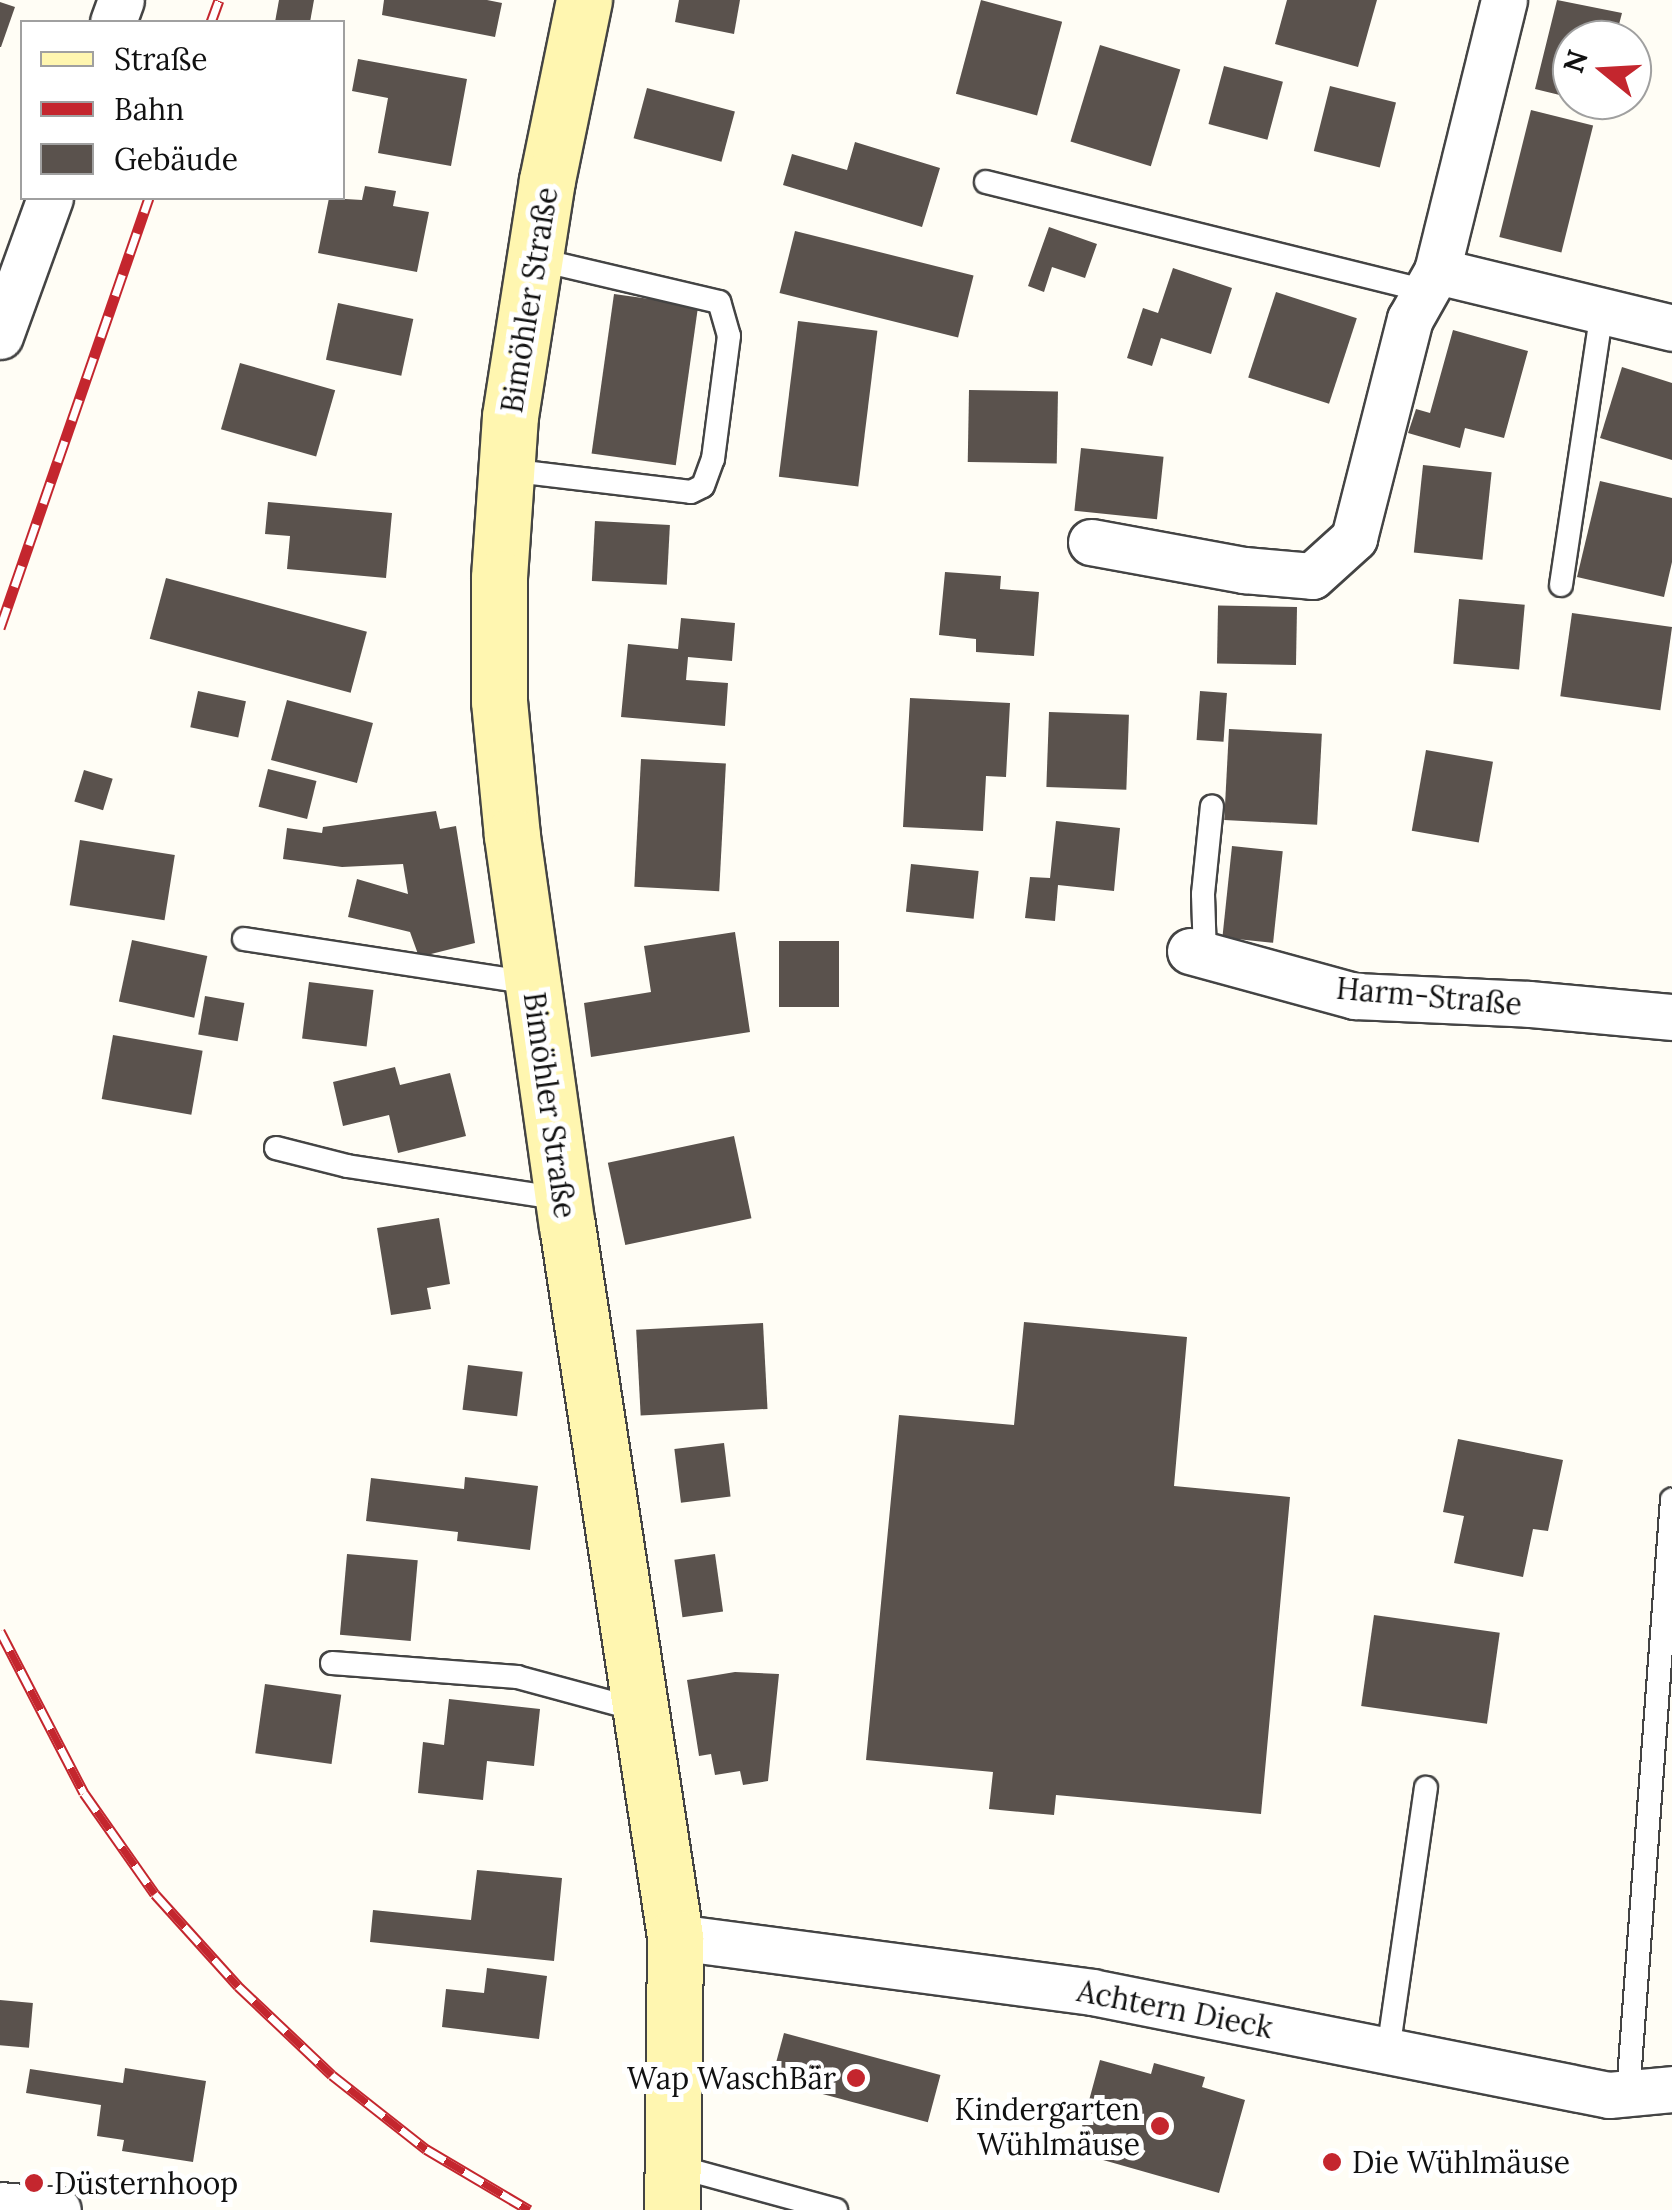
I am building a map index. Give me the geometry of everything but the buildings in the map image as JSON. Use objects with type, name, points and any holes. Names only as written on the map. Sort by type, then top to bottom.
[{"type":"street","name":"Bimöhler Straße","points":[[584,0],[535,259],[506,470],[498,578],[499,701],[563,1199],[675,1937],[673,2188]]},
{"type":"street","points":[[1091,542],[1244,570],[1312,576],[1354,538],[1410,319],[1432,281],[1504,0]]},
{"type":"street","points":[[0,336],[49,200]]},
{"type":"street","points":[[1432,281],[1602,311],[1672,328]]},
{"type":"street","name":"Harm-Straße","points":[[1198,953],[1355,996],[1530,1004],[1672,1017]]},
{"type":"street","name":"Achtern Dieck","points":[[675,1937],[1092,1992],[1609,2095],[1672,2089]]},
{"type":"street","points":[[0,2205],[58,2210]]},
{"type":"lane","points":[[986,182],[1432,281]]},
{"type":"lane","points":[[506,470],[691,492],[703,486],[713,459],[729,336],[719,302],[535,259]]},
{"type":"lane","points":[[1561,585],[1602,311]]},
{"type":"lane","points":[[1198,953],[1212,806]]},
{"type":"lane","points":[[244,938],[533,983]]},
{"type":"lane","points":[[276,1148],[347,1166],[563,1199]]},
{"type":"lane","points":[[1628,2093],[1672,1500]]},
{"type":"lane","points":[[332,1662],[518,1678],[642,1711]]},
{"type":"lane","points":[[1388,2051],[1426,1788]]},
{"type":"lane","points":[[673,2188],[836,2210]]},
{"type":"railway","points":[[212,20],[219,0]]},
{"type":"railway","points":[[0,628],[148,200]]},
{"type":"railway","points":[[0,1631],[84,1793],[155,1894],[238,1986],[332,2075],[426,2149],[529,2210]]},
{"type":"place","name":"Wap WaschBär","points":[[856,2078]]},
{"type":"place","name":"Kindergarten Wühlmäuse","points":[[1160,2126]]},
{"type":"place","name":"Die Wühlmäuse","points":[[1332,2162]]},
{"type":"place","name":"Düsternhoop","points":[[34,2183]]}]
